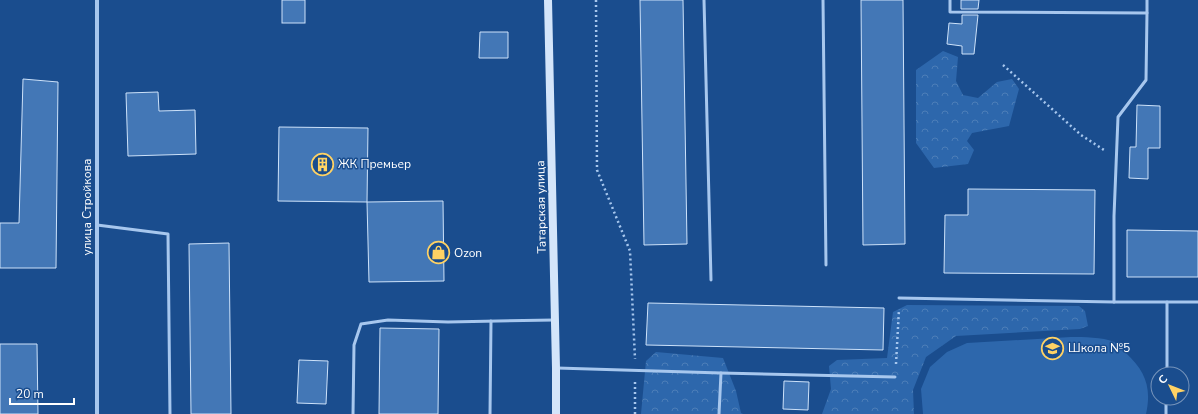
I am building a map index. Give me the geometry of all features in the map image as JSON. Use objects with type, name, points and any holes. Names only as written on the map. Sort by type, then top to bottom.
[{"type":"street","name":"улица Стройкова","points":[[97,0],[98,414]]},
{"type":"street","name":"Татарская улица","points":[[548,0],[556,414]]},
{"type":"lane","points":[[704,0],[711,280]]},
{"type":"lane","points":[[823,0],[826,265]]},
{"type":"lane","points":[[950,0],[950,12],[1147,13]]},
{"type":"lane","points":[[1114,302],[1114,216],[1118,117],[1146,80],[1147,0]]},
{"type":"lane","points":[[97,225],[168,234],[170,414]]},
{"type":"lane","points":[[899,298],[1198,302]]},
{"type":"lane","points":[[1167,302],[1167,366]]},
{"type":"lane","points":[[353,414],[354,345],[361,324],[388,320],[491,322],[555,320]]},
{"type":"lane","points":[[490,414],[491,322]]},
{"type":"lane","points":[[556,368],[895,377]]},
{"type":"lane","points":[[719,414],[721,373]]},
{"type":"path","points":[[596,0],[597,170],[630,251],[635,370],[635,414]]},
{"type":"path","points":[[1004,65],[1081,135],[1116,159]]},
{"type":"path","points":[[895,377],[899,298]]},
{"type":"green space","points":[[943,51],[958,57],[956,81],[963,95],[978,98],[997,82],[1012,79],[1019,89],[1009,126],[972,133],[967,141],[974,150],[968,164],[934,168],[916,143],[916,70]]},
{"type":"green space","points":[[907,305],[1079,306],[1085,311],[1088,326],[1080,329],[956,336],[926,357],[913,390],[914,414],[822,414],[831,389],[829,366],[837,360],[887,358],[893,312]]},
{"type":"green space","points":[[1087,337],[1109,340],[1114,342],[1133,360],[1142,373],[1147,388],[1148,404],[1146,414],[923,414],[921,389],[930,367],[947,352],[967,343]]},
{"type":"green space","points":[[656,352],[723,358],[736,391],[741,413],[743,414],[641,414],[646,361]]},
{"type":"building","points":[[282,0],[305,0],[305,23],[282,23]]},
{"type":"building","points":[[640,0],[683,0],[687,244],[644,245]]},
{"type":"building","points":[[861,0],[903,0],[905,244],[863,245]]},
{"type":"building","points":[[961,0],[979,0],[978,9],[961,9]]},
{"type":"building","points":[[962,15],[978,15],[974,54],[962,54],[962,46],[947,44],[949,23],[962,24]]},
{"type":"building","points":[[480,32],[508,32],[508,58],[479,58]]},
{"type":"building","points":[[23,79],[58,82],[56,268],[0,268],[0,223],[19,223]]},
{"type":"building","points":[[158,92],[159,111],[195,110],[196,154],[128,156],[126,93]]},
{"type":"building","points":[[1137,105],[1160,106],[1160,148],[1148,148],[1148,179],[1129,178],[1130,147],[1136,147]]},
{"type":"building","name":"ЖК Премьер","points":[[279,127],[368,128],[367,202],[278,201]]},
{"type":"building","points":[[968,189],[1095,190],[1094,274],[944,273],[945,215],[968,215]]},
{"type":"building","name":"ЖК Премьер","points":[[443,201],[444,281],[369,282],[367,202]]},
{"type":"building","points":[[1127,230],[1198,231],[1198,277],[1127,277]]},
{"type":"building","points":[[229,243],[231,414],[191,414],[189,244]]},
{"type":"building","points":[[648,303],[884,308],[883,350],[646,345]]},
{"type":"building","points":[[380,328],[439,329],[438,414],[379,414]]},
{"type":"building","points":[[0,344],[37,344],[38,414],[0,414]]},
{"type":"building","points":[[299,360],[328,361],[326,404],[297,403]]},
{"type":"building","points":[[784,381],[809,382],[808,410],[783,409]]},
{"type":"place","name":"ЖК Премьер","points":[[323,164]]},
{"type":"place","name":"Ozon","points":[[438,253]]},
{"type":"place","name":"Школа №5","points":[[1053,348]]}]
